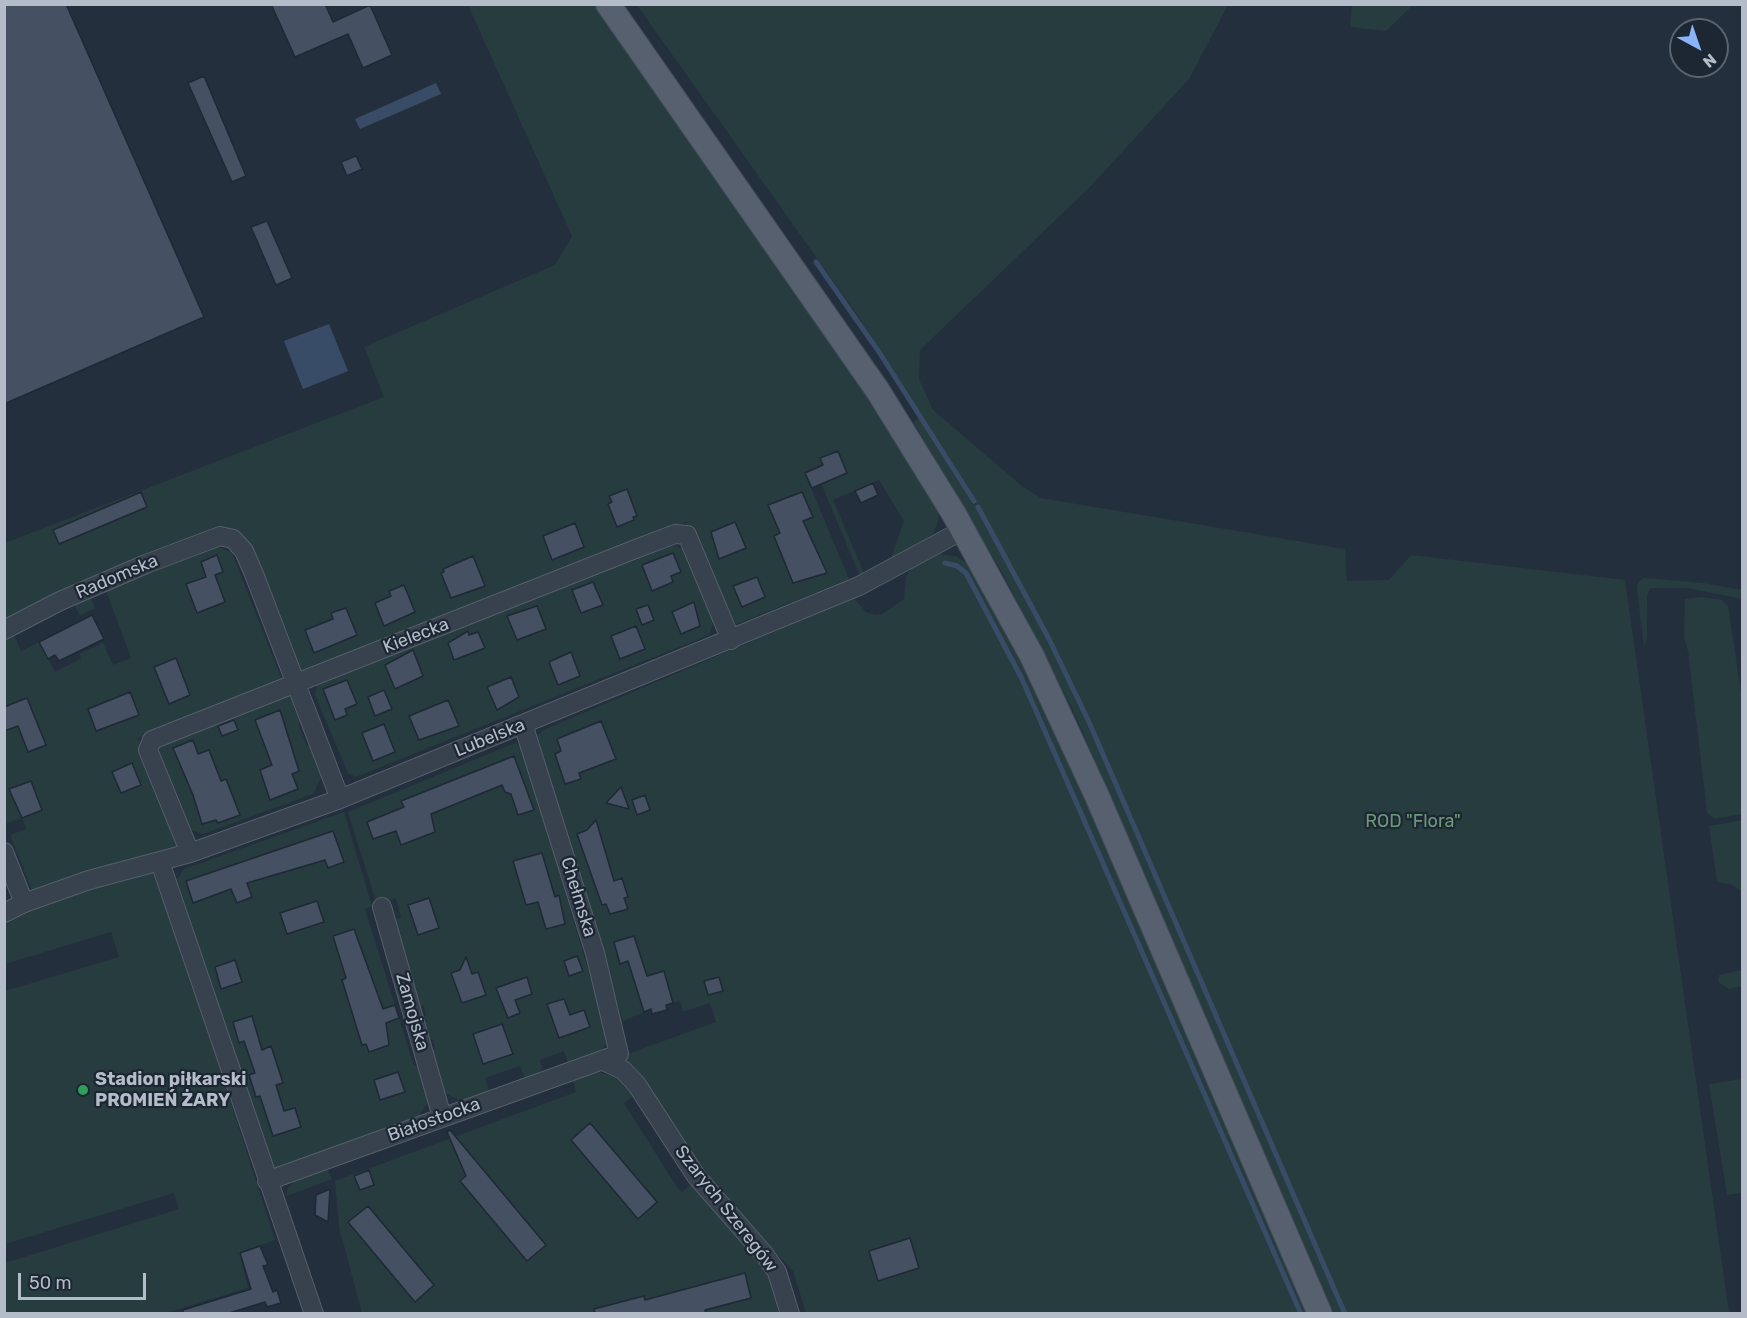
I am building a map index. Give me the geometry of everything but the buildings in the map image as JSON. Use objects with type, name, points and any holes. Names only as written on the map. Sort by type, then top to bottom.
[{"type":"main road","points":[[608,4],[878,391],[963,530],[1032,656],[1097,795],[1320,1314]]},
{"type":"street","name":"Lubelska","points":[[4,913],[24,903],[89,880],[160,862],[340,799],[859,586],[963,530]]},
{"type":"street","name":"Kielecka","points":[[190,852],[148,750],[149,743],[157,737],[678,533],[687,535],[731,640]]},
{"type":"street","name":"Radomska","points":[[4,630],[60,601],[146,564],[220,536],[233,539],[245,553],[296,683]]},
{"type":"street","points":[[296,683],[340,799]]},
{"type":"street","name":"Chełmska","points":[[523,724],[590,935],[615,1029],[620,1054],[603,1061]]},
{"type":"street","points":[[4,852],[24,903]]},
{"type":"street","points":[[160,862],[314,1314]]},
{"type":"street","name":"Zamojska","points":[[382,907],[442,1117]]},
{"type":"street","name":"Białostocka","points":[[267,1181],[603,1061]]},
{"type":"street","name":"Szarych Szeregów","points":[[603,1061],[623,1070],[638,1085],[696,1176],[765,1255],[777,1272],[790,1314]]},
{"type":"green space","points":[[1352,4],[1413,5],[1386,31],[1350,27]]},
{"type":"green space","points":[[468,5],[597,5],[868,391],[939,512],[933,533],[926,540],[891,558],[904,521],[879,480],[833,500],[864,573],[860,576],[815,469],[805,474],[849,579],[737,624],[729,625],[686,522],[296,675],[235,536],[5,621],[5,543],[384,397],[364,347],[555,265],[572,236]]},
{"type":"green space","name":"ROD \"Flora\"","points":[[637,5],[1228,5],[1189,79],[1090,187],[920,350],[919,379],[933,410],[1023,487],[1041,498],[1345,549],[1347,581],[1389,580],[1411,555],[1625,580],[1729,1313],[1334,1313],[1073,710],[1003,574],[913,422],[922,416],[858,316]]},
{"type":"green space","points":[[213,544],[232,553],[282,680],[138,738],[183,847],[32,890],[10,835],[26,829],[22,818],[5,824],[5,639],[14,635],[21,651],[39,642],[55,672],[81,659],[79,654],[103,643],[113,665],[131,658],[105,588]]},
{"type":"green space","points":[[670,544],[683,549],[714,620],[709,635],[356,777],[348,773],[315,695],[318,682]]},
{"type":"green space","points":[[940,554],[956,556],[968,564],[1022,664],[1065,751],[1308,1313],[806,1313],[793,1271],[704,1175],[639,1074],[622,1056],[716,1022],[710,1003],[683,1012],[680,1001],[673,1003],[664,971],[634,979],[644,1012],[623,1021],[537,736],[543,730],[854,598],[866,612],[875,615],[882,614],[904,599],[906,576],[913,566]]},
{"type":"green space","points":[[1643,578],[1703,583],[1742,590],[1742,599],[1688,588],[1651,588],[1647,595],[1647,638],[1644,646],[1637,590],[1638,582]]},
{"type":"green space","points":[[90,596],[95,608],[80,616],[74,604]]},
{"type":"green space","points":[[1703,597],[1722,600],[1728,606],[1742,699],[1742,814],[1714,819],[1707,812],[1688,651],[1684,637],[1685,599]]},
{"type":"green space","points":[[285,694],[294,699],[304,721],[298,724],[307,746],[313,744],[326,777],[320,779],[313,794],[203,834],[190,830],[156,747]]},
{"type":"green space","points":[[515,743],[522,747],[609,1040],[601,1051],[568,1063],[564,1051],[540,1060],[542,1067],[540,1073],[525,1079],[520,1066],[485,1078],[490,1093],[461,1101],[441,1091],[430,1053],[435,1048],[433,1040],[426,1039],[421,1020],[426,1015],[424,1006],[416,1005],[393,921],[401,917],[396,898],[377,905],[348,812]]},
{"type":"green space","points":[[344,812],[372,906],[365,909],[414,1066],[420,1064],[429,1101],[417,1118],[278,1169],[270,1165],[263,1148],[177,879],[184,869]]},
{"type":"green space","points":[[1742,820],[1742,892],[1731,884],[1717,882],[1709,826]]},
{"type":"green space","points":[[152,872],[159,879],[275,1240],[240,1253],[248,1288],[166,1313],[5,1313],[5,1263],[179,1209],[174,1193],[5,1244],[5,991],[119,957],[111,932],[5,964],[5,920],[52,899]]},
{"type":"green space","points":[[1742,970],[1742,986],[1729,989],[1718,982],[1719,975]]},
{"type":"green space","points":[[592,1071],[618,1077],[638,1093],[624,1103],[677,1187],[682,1192],[694,1181],[771,1271],[780,1314],[362,1313],[339,1227],[335,1181],[576,1092],[572,1076]]},
{"type":"green space","points":[[1742,1079],[1742,1193],[1727,1195],[1709,1084]]},
{"type":"green space","points":[[327,1168],[332,1179],[287,1196],[287,1190],[294,1181]]},
{"type":"water","points":[[436,83],[441,94],[360,129],[355,119]]},
{"type":"water","points":[[329,324],[348,371],[303,389],[284,341]]},
{"type":"waterway","points":[[816,262],[879,352],[974,501]]},
{"type":"waterway","points":[[978,507],[1049,639],[1089,722],[1345,1314]]},
{"type":"waterway","points":[[945,563],[957,566],[966,573],[1022,679],[1301,1314]]},
{"type":"place","name":"Stadion piłkarski PROMIEŃ ŻARY","points":[[83,1090]]}]
